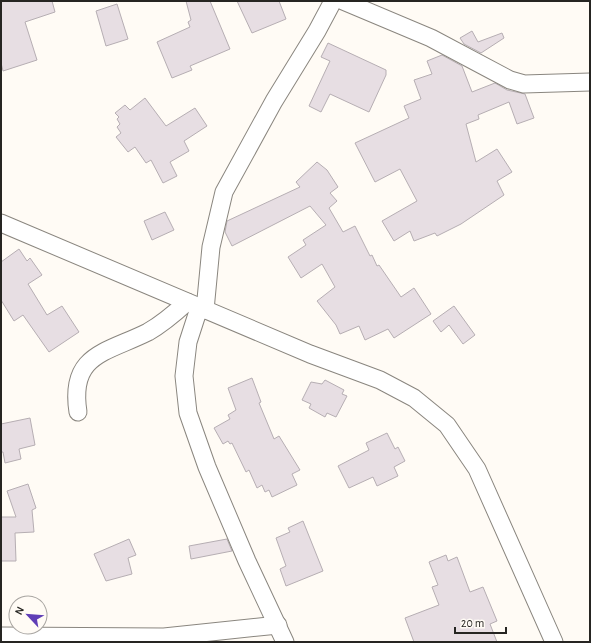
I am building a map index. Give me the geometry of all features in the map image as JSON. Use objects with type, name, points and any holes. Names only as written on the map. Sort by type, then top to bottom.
[{"type":"street","points":[[285,642],[247,561],[207,467],[188,413],[184,376],[188,342],[224,192],[270,107],[317,31],[333,1]]},
{"type":"street","points":[[343,1],[431,38],[464,54],[510,80],[524,84],[590,82]]},
{"type":"street","points":[[1,223],[310,354],[380,380],[414,398],[447,425],[477,469],[554,642]]},
{"type":"street","points":[[78,412],[76,389],[77,381],[90,361],[109,348],[122,344],[150,331],[197,307]]},
{"type":"street","points":[[1,636],[164,640],[278,625]]},
{"type":"building","points":[[1,1],[52,1],[55,12],[25,22],[37,60],[3,71],[1,63]]},
{"type":"building","points":[[186,1],[210,1],[230,49],[190,66],[192,70],[172,78],[157,42],[190,27],[188,22],[191,20]]},
{"type":"building","points":[[237,1],[279,1],[286,19],[252,33]]},
{"type":"building","points":[[117,4],[128,39],[106,46],[96,11]]},
{"type":"building","points":[[472,31],[478,42],[502,33],[504,38],[481,53],[464,44],[460,38]]},
{"type":"building","points":[[328,43],[386,70],[386,75],[369,112],[330,94],[321,112],[309,106],[330,61],[321,57]]},
{"type":"building","points":[[442,55],[462,66],[472,92],[495,83],[507,90],[525,94],[534,118],[517,124],[509,102],[478,115],[479,119],[466,124],[476,162],[497,149],[512,172],[497,181],[504,195],[461,224],[437,236],[435,233],[414,241],[410,231],[394,241],[382,221],[417,201],[400,169],[375,182],[355,143],[409,118],[404,106],[421,99],[414,80],[432,74],[427,61]]},
{"type":"building","points":[[145,98],[166,126],[195,108],[207,126],[184,141],[189,151],[170,162],[177,176],[163,183],[151,160],[146,163],[135,147],[128,152],[116,137],[121,133],[117,127],[120,124],[117,119],[119,117],[115,113],[125,105],[130,110]]},
{"type":"building","points":[[317,162],[327,170],[338,187],[330,193],[337,201],[329,208],[343,232],[355,226],[370,256],[372,255],[377,266],[379,265],[401,297],[414,288],[431,314],[394,338],[388,329],[365,340],[359,326],[340,334],[336,325],[317,301],[335,287],[322,264],[301,278],[288,257],[306,245],[303,240],[326,225],[310,206],[232,246],[225,232],[227,221],[300,187],[296,182]]},
{"type":"building","points":[[165,212],[174,230],[152,240],[144,221]]},
{"type":"building","points":[[19,249],[27,261],[30,258],[42,275],[28,284],[47,315],[62,306],[79,332],[49,352],[23,315],[14,321],[1,300],[1,262]]},
{"type":"building","points":[[454,306],[475,335],[463,344],[449,325],[441,332],[433,321]]},
{"type":"building","points":[[252,378],[261,402],[259,403],[274,439],[279,436],[300,470],[292,474],[297,485],[272,497],[269,490],[265,492],[262,485],[257,488],[249,470],[246,472],[232,443],[230,444],[228,441],[223,444],[214,428],[230,419],[228,415],[236,410],[228,388]]},
{"type":"building","points":[[325,380],[344,390],[342,394],[347,396],[336,417],[327,413],[325,417],[309,408],[311,404],[302,400],[311,382],[322,384]]},
{"type":"building","points":[[30,418],[35,445],[19,449],[21,459],[5,463],[3,452],[1,452],[1,424]]},
{"type":"building","points":[[387,433],[395,449],[398,447],[405,461],[394,467],[398,476],[377,486],[373,477],[349,488],[338,466],[369,450],[366,443]]},
{"type":"building","points":[[28,484],[36,508],[32,510],[34,532],[15,533],[16,561],[1,561],[1,517],[16,517],[7,491]]},
{"type":"building","points":[[303,521],[323,571],[286,586],[280,569],[286,566],[276,538],[290,532],[288,528]]},
{"type":"building","points":[[129,539],[136,555],[128,558],[132,574],[106,581],[94,554]]},
{"type":"building","points":[[227,539],[232,551],[191,559],[189,546]]},
{"type":"building","points":[[446,555],[448,561],[457,557],[470,592],[483,587],[497,621],[490,624],[497,642],[414,642],[405,618],[439,605],[432,587],[438,585],[429,562]]}]
